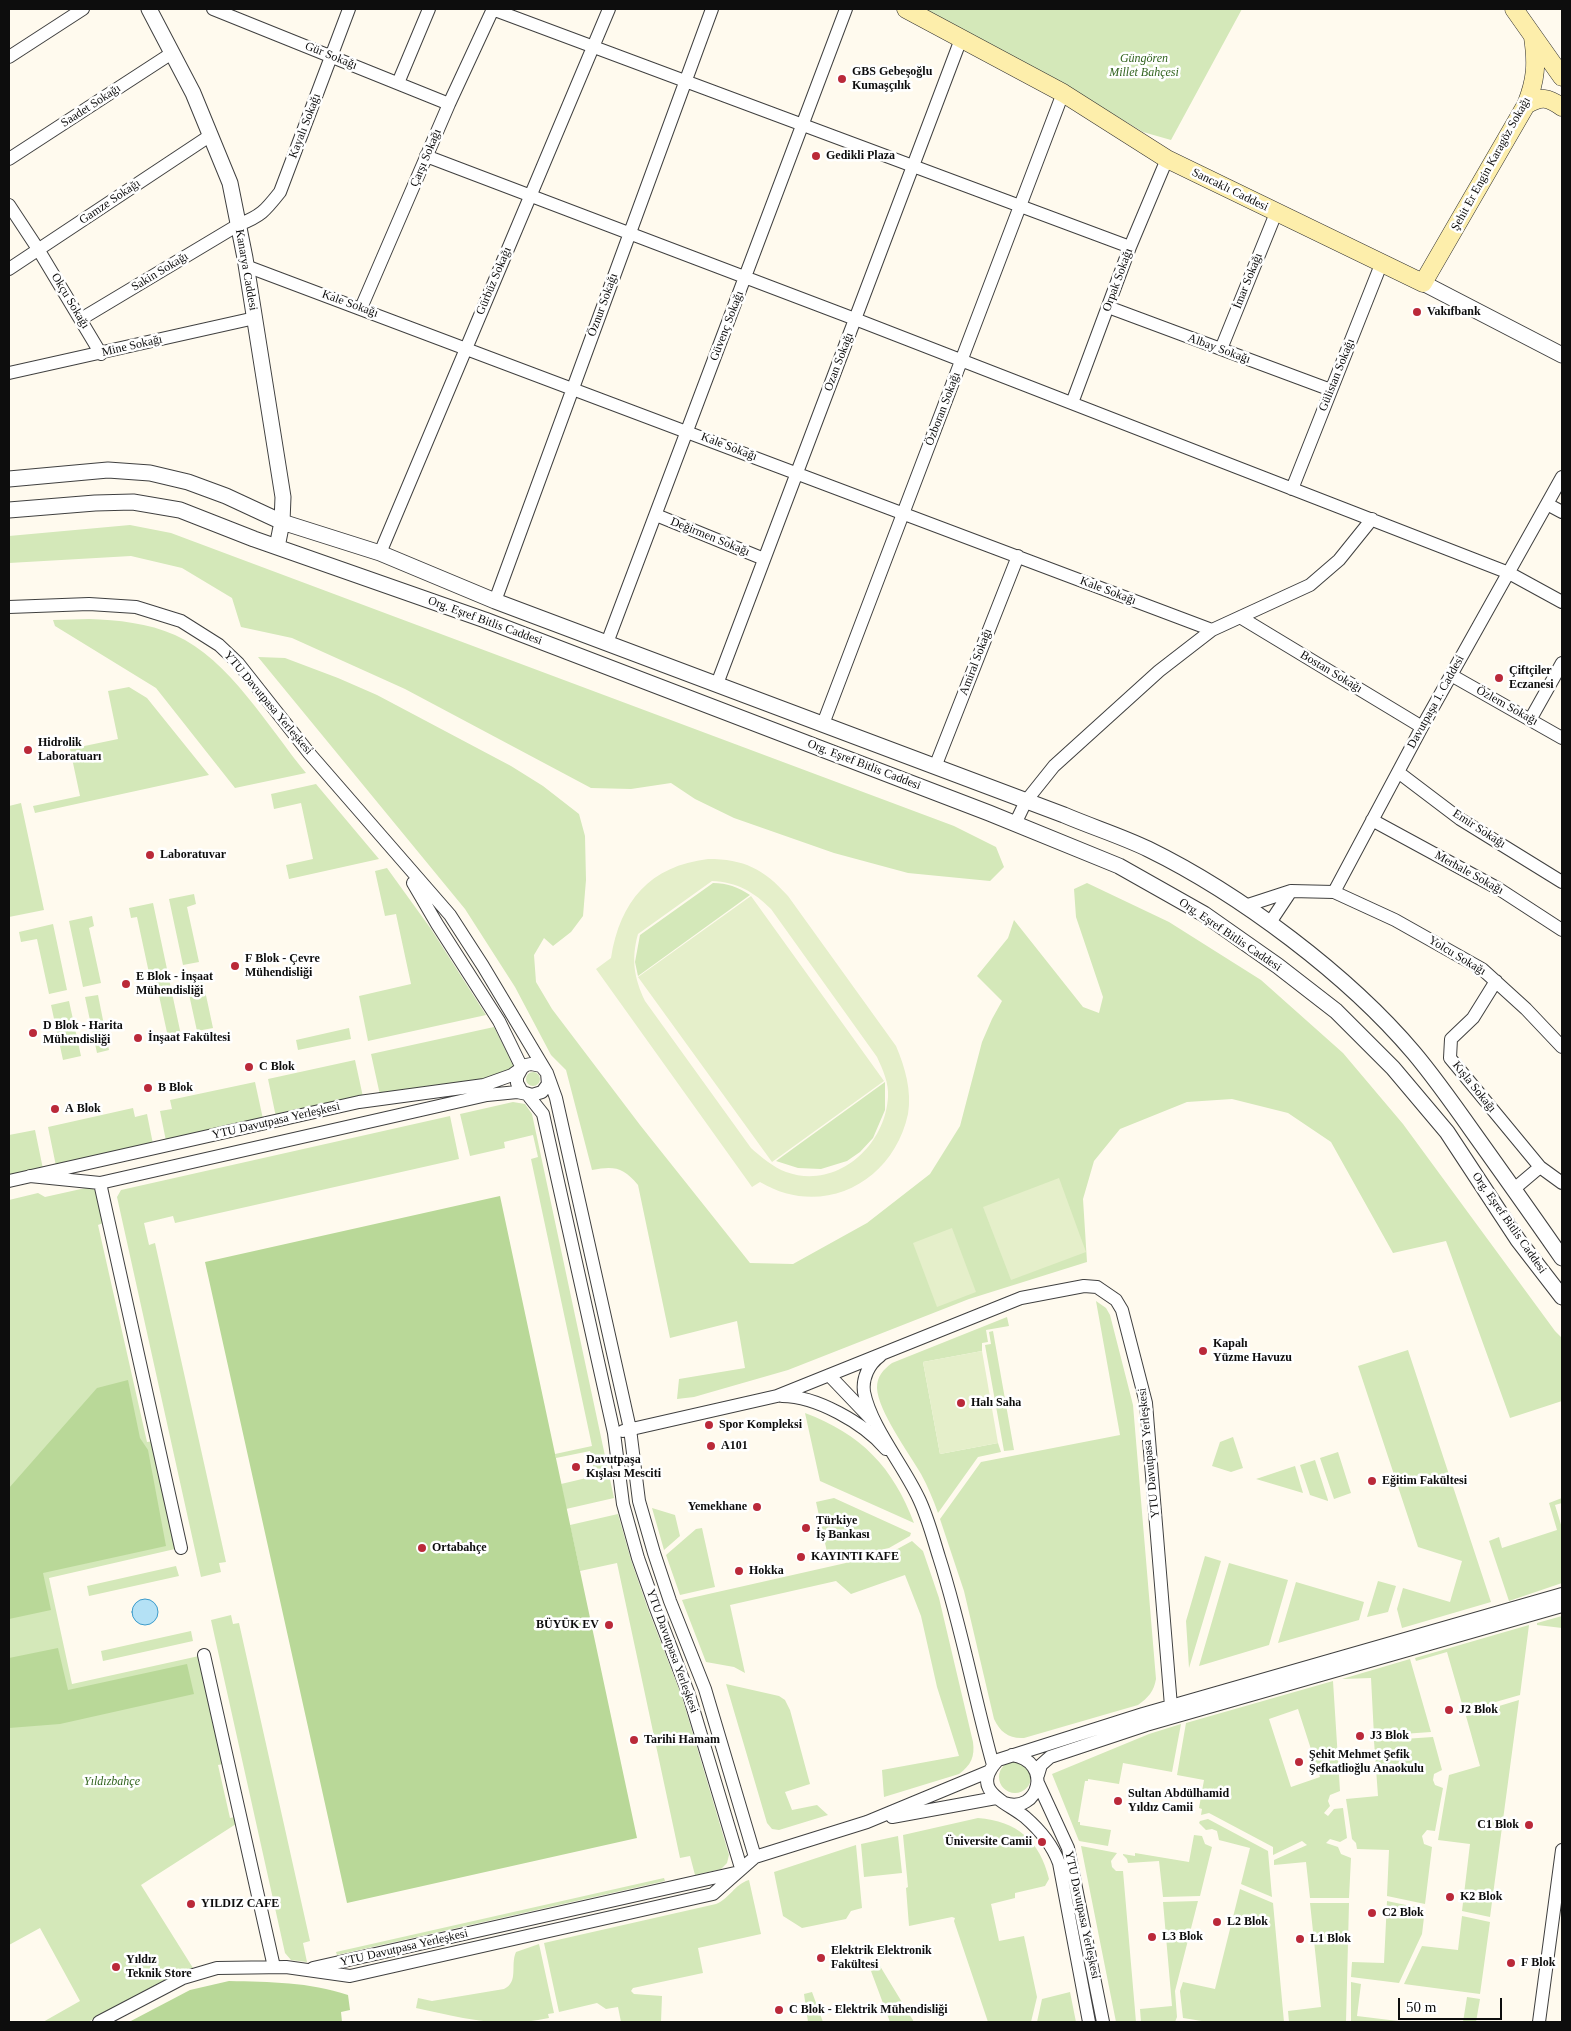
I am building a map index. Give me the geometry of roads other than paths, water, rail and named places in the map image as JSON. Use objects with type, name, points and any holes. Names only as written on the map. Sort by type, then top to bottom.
[{"type":"main road","name":"Sancaklı Caddesi","points":[[906,9],[1063,93],[1167,159],[1423,283]]},
{"type":"main road","points":[[1514,9],[1562,76]]},
{"type":"main road","name":"Şehit Er Engin Karagöz Sokağı","points":[[1423,283],[1526,105],[1534,84],[1536,58],[1533,37]]},
{"type":"main road","points":[[1526,105],[1538,98],[1551,100],[1562,107]]},
{"type":"street","points":[[9,58],[83,9]]},
{"type":"street","name":"Kanarya Caddesi","points":[[149,9],[193,93],[230,183],[255,318],[283,497],[282,522],[277,547]]},
{"type":"street","name":"Gür Sokağı","points":[[212,9],[449,104]]},
{"type":"street","name":"Kayalı Sokağı","points":[[238,225],[259,216],[280,192],[349,9]]},
{"type":"street","points":[[398,83],[429,9]]},
{"type":"street","points":[[493,9],[1130,247]]},
{"type":"street","name":"Çarşı Sokağı","points":[[361,308],[426,156],[493,9]]},
{"type":"street","name":"Gürbüz Sokağı","points":[[380,553],[609,9]]},
{"type":"street","name":"Öznur Sokağı","points":[[495,601],[712,9]]},
{"type":"street","name":"Güvenç Sokağı","points":[[608,643],[846,9]]},
{"type":"street","name":"Ozan Sokağı","points":[[717,684],[961,39]]},
{"type":"street","name":"Saadet Sokağı","points":[[9,159],[172,53]]},
{"type":"street","name":"Özboran Sokağı","points":[[823,724],[1063,93]]},
{"type":"street","name":"Gamze Sokağı","points":[[9,269],[211,135]]},
{"type":"street","points":[[426,156],[855,319],[1509,573],[1562,602]]},
{"type":"street","name":"Orpak Sokağı","points":[[1072,403],[1130,247],[1167,159]]},
{"type":"street","name":"Okçu Sokağı","points":[[9,205],[38,249],[101,354]]},
{"type":"street","name":"İmar Sokağı","points":[[1221,349],[1276,213]]},
{"type":"street","name":"Sakin Sokağı","points":[[81,320],[238,225]]},
{"type":"street","name":"Gülistan Sokağı","points":[[1292,489],[1382,262]]},
{"type":"street","name":"Kale Sokağı","points":[[246,266],[1212,630]]},
{"type":"street","name":"Sancaklı Caddesi","points":[[1423,283],[1562,355]]},
{"type":"street","name":"Albay Sokağı","points":[[1108,307],[1331,390]]},
{"type":"street","name":"Mine Sokağı","points":[[9,373],[101,354],[255,318]]},
{"type":"street","name":"Org. Eşref Bitlis Caddesi","points":[[9,479],[108,470],[150,473],[203,488],[282,522],[380,553],[495,601],[1026,801],[1148,849],[1192,873],[1245,906],[1307,952],[1364,1000],[1414,1052],[1562,1258]]},
{"type":"street","name":"Davutpaşa 1. Caddesi","points":[[1334,892],[1451,675],[1562,476]]},
{"type":"street","name":"Org. Eşref Bitlis Caddesi","points":[[9,510],[133,502],[180,510],[277,547],[485,620],[1016,824],[1119,866],[1204,914],[1278,966],[1336,1011],[1392,1068],[1447,1132],[1518,1240],[1562,1297]]},
{"type":"street","points":[[1547,504],[1562,512]]},
{"type":"street","name":"Değirmen Sokağı","points":[[656,515],[764,559]]},
{"type":"street","points":[[1016,824],[1026,801],[1054,766],[1159,671],[1212,630],[1310,584],[1340,560],[1372,520]]},
{"type":"street","name":"Amiral Sokağı","points":[[935,767],[1018,556]]},
{"type":"street","name":"YTU Davutpasa Yerleşkesi","points":[[9,607],[89,604],[136,608],[181,621],[219,645],[243,669],[309,752],[400,860],[450,915],[547,1073],[556,1098],[630,1429],[639,1501],[654,1553],[705,1689],[755,1857]]},
{"type":"street","name":"Bostan Sokağı","points":[[1240,617],[1422,728]]},
{"type":"street","points":[[1530,720],[1562,663]]},
{"type":"street","name":"Özlem Sokağı","points":[[1451,675],[1562,738]]},
{"type":"street","name":"Emir Sokağı","points":[[1398,772],[1460,819],[1562,882]]},
{"type":"street","name":"Merhale Sokağı","points":[[1372,820],[1499,888],[1562,930]]},
{"type":"street","name":"YTU Davutpasa Yerleşkesi","points":[[400,860],[437,924],[499,1021],[522,1068]]},
{"type":"street","points":[[1269,924],[1291,891]]},
{"type":"street","points":[[1245,906],[1291,891],[1334,892]]},
{"type":"street","name":"Yolcu Sokağı","points":[[1334,892],[1395,920],[1482,968],[1562,1047]]},
{"type":"street","name":"Kışla Sokağı","points":[[1496,981],[1473,1018],[1451,1039],[1450,1058],[1540,1167],[1562,1183]]},
{"type":"street","points":[[522,1068],[526,1065],[536,1064],[547,1073]]},
{"type":"street","name":"YTU Davutpasa Yerleşkesi","points":[[522,1068],[517,1077],[517,1083],[522,1092],[527,1094],[543,1114],[614,1433],[623,1504],[638,1558],[689,1695],[738,1870]]},
{"type":"street","name":"YTU Davutpasa Yerleşkesi","points":[[9,1181],[359,1102],[484,1085],[512,1075],[522,1068]]},
{"type":"street","name":"YTU Davutpasa Yerleşkesi","points":[[30,1176],[100,1183],[487,1095],[517,1092],[538,1095],[546,1088],[547,1073]]},
{"type":"street","points":[[1514,1189],[1540,1167]]},
{"type":"street","points":[[100,1183],[181,1548]]},
{"type":"street","name":"YTU Davutpasa Yerleşkesi","points":[[614,1433],[777,1396],[1021,1298],[1084,1286],[1097,1287],[1116,1300],[1122,1310],[1146,1403],[1173,1712]]},
{"type":"street","name":"YTU Davutpasa Yerleşkesi","points":[[886,1352],[875,1360],[866,1374],[864,1391],[878,1427],[909,1480],[927,1520],[951,1595],[992,1768],[989,1785],[999,1800],[1023,1815],[1034,1825],[1048,1840],[1055,1852],[1062,1878],[1089,2022]]},
{"type":"street","name":"YTU Davutpasa Yerleşkesi","points":[[829,1375],[878,1427]]},
{"type":"street","name":"YTU Davutpasa Yerleşkesi","points":[[777,1396],[802,1398],[839,1414],[860,1426],[881,1442],[897,1461],[909,1480]]},
{"type":"street","name":"YTU Davutpasa Yerleşkesi","points":[[867,1822],[999,1800],[1017,1805],[1032,1797],[1041,1765],[1050,1757],[1173,1712],[1562,1594]]},
{"type":"street","name":"YTU Davutpasa Yerleşkesi","points":[[99,2022],[166,1986],[199,1972],[217,1968],[274,1967],[350,1976],[713,1894],[755,1857],[867,1822],[992,1768],[1008,1756],[1562,1606]]},
{"type":"street","points":[[204,1655],[274,1967]]},
{"type":"street","name":"YTU Davutpasa Yerleşkesi","points":[[980,1717],[1008,1756],[1028,1760],[1068,1848],[1103,2022]]},
{"type":"street","points":[[1539,2022],[1562,1850]]},
{"type":"water","points":[[145,1599],[154,1603],[158,1612],[154,1621],[145,1625],[136,1621],[132,1612],[136,1603]]},
{"type":"place","name":"GBS Gebeşoğlu Kumaşçılık","points":[[842,79]]},
{"type":"place","name":"Gedikli Plaza","points":[[816,156]]},
{"type":"place","name":"Vakıfbank","points":[[1417,312]]},
{"type":"place","name":"Çiftçiler Eczanesi","points":[[1499,678]]},
{"type":"place","name":"Hidrolik Laboratuarı","points":[[28,750]]},
{"type":"place","name":"Laboratuvar","points":[[150,855]]},
{"type":"place","name":"F Blok - Çevre Mühendisliği","points":[[235,966]]},
{"type":"place","name":"E Blok - İnşaat Mühendisliği","points":[[126,984]]},
{"type":"place","name":"D Blok - Harita Mühendisliği","points":[[33,1033]]},
{"type":"place","name":"İnşaat Fakültesi","points":[[138,1038]]},
{"type":"place","name":"C Blok","points":[[249,1067]]},
{"type":"place","name":"B Blok","points":[[148,1088]]},
{"type":"place","name":"A Blok","points":[[55,1109]]},
{"type":"place","name":"Kapalı Yüzme Havuzu","points":[[1203,1351]]},
{"type":"place","name":"Halı Saha","points":[[961,1403]]},
{"type":"place","name":"Spor Kompleksi","points":[[709,1425]]},
{"type":"place","name":"A101","points":[[711,1446]]},
{"type":"place","name":"Davutpaşa Kışlası Mesciti","points":[[576,1467]]},
{"type":"place","name":"Eğitim Fakültesi","points":[[1372,1481]]},
{"type":"place","name":"Yemekhane","points":[[757,1507]]},
{"type":"place","name":"Türkiye İş Bankası","points":[[806,1528]]},
{"type":"place","name":"Ortabahçe","points":[[422,1548]]},
{"type":"place","name":"KAYINTI KAFE","points":[[801,1557]]},
{"type":"place","name":"Hokka","points":[[739,1571]]},
{"type":"place","name":"BÜYÜK EV","points":[[609,1625]]},
{"type":"place","name":"J2 Blok","points":[[1449,1710]]},
{"type":"place","name":"J3 Blok","points":[[1360,1736]]},
{"type":"place","name":"Tarihi Hamam","points":[[634,1740]]},
{"type":"place","name":"Şehit Mehmet Şefik Şefkatlioğlu Anaokulu","points":[[1299,1762]]},
{"type":"place","name":"Sultan Abdülhamid Yıldız Camii","points":[[1118,1801]]},
{"type":"place","name":"C1 Blok","points":[[1529,1825]]},
{"type":"place","name":"Üniversite Camii","points":[[1042,1842]]},
{"type":"place","name":"K2 Blok","points":[[1450,1897]]},
{"type":"place","name":"YILDIZ CAFE","points":[[191,1904]]},
{"type":"place","name":"C2 Blok","points":[[1372,1913]]},
{"type":"place","name":"L2 Blok","points":[[1217,1922]]},
{"type":"place","name":"L3 Blok","points":[[1152,1937]]},
{"type":"place","name":"L1 Blok","points":[[1300,1939]]},
{"type":"place","name":"Elektrik Elektronik Fakültesi","points":[[821,1958]]},
{"type":"place","name":"F Blok","points":[[1511,1963]]},
{"type":"place","name":"Yıldız Teknik Store","points":[[116,1967]]},
{"type":"place","name":"C Blok - Elektrik Mühendisliği","points":[[779,2010]]},
{"type":"park label","name":"Güngören Millet Bahçesi","points":[[1144,66]]},
{"type":"park label","name":"Yıldızbahçe","points":[[112,1782]]}]
